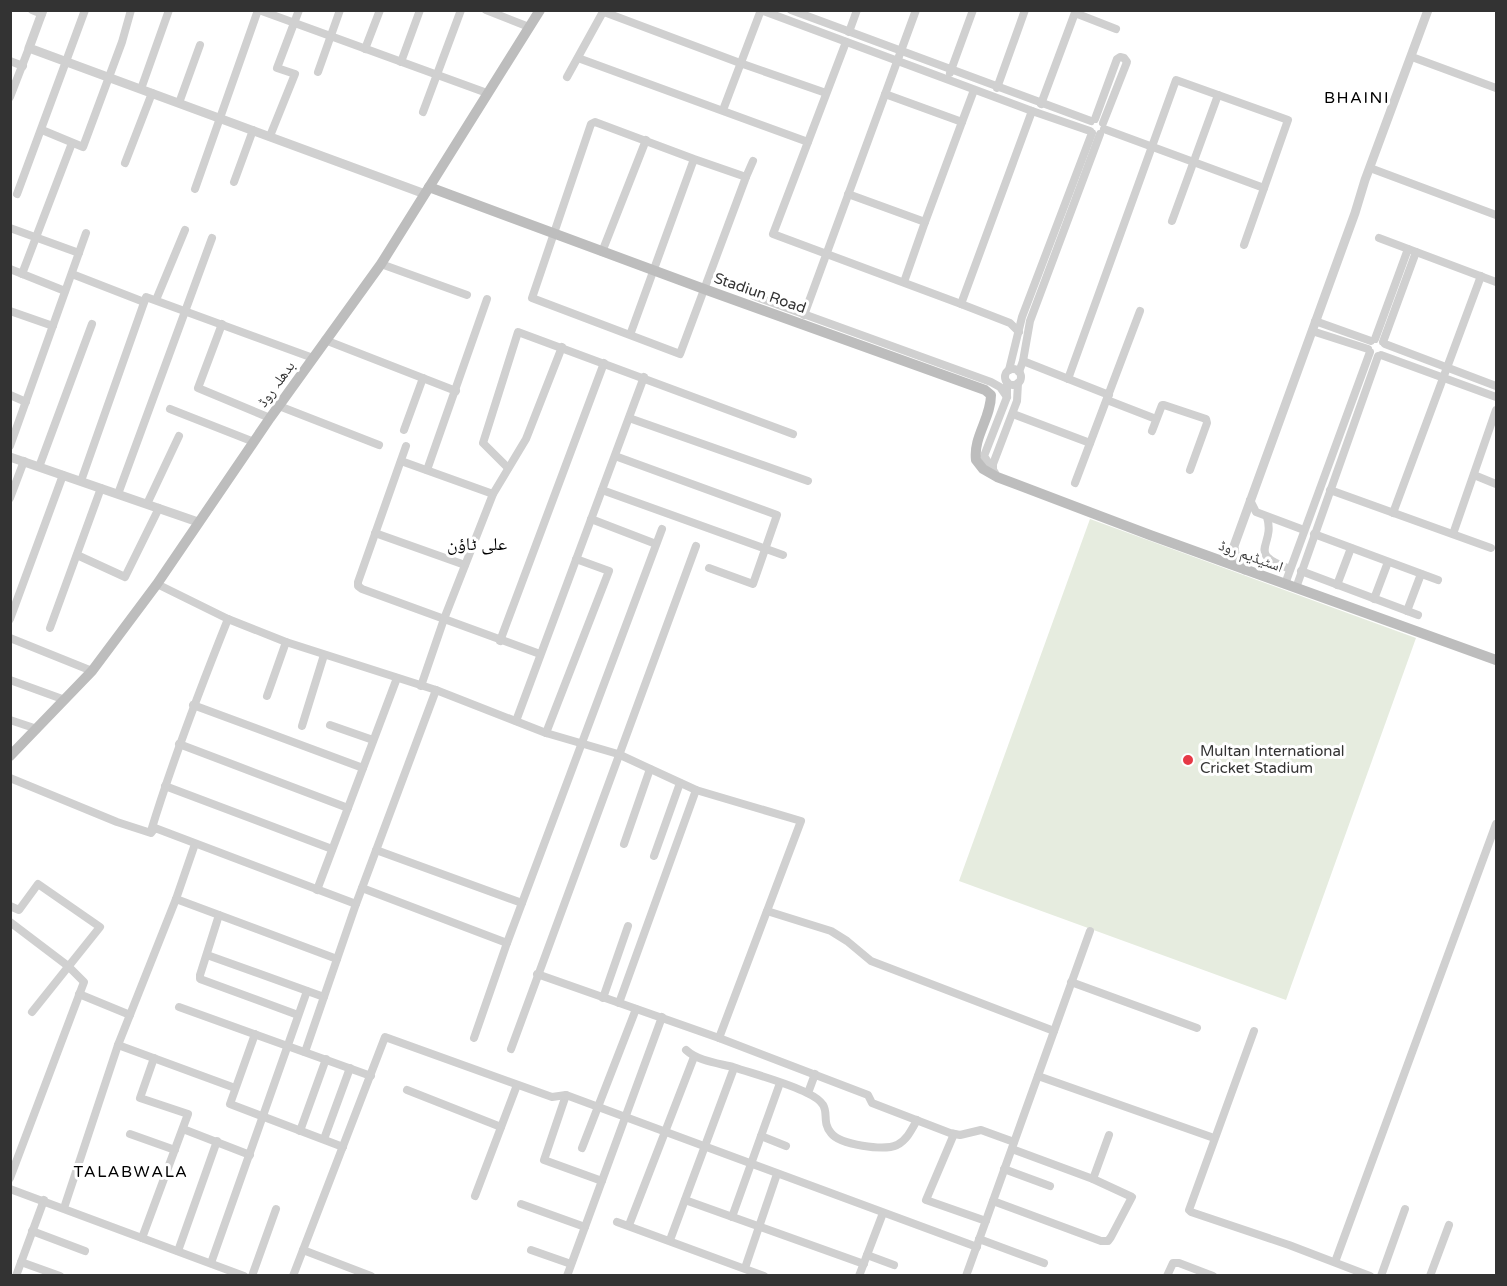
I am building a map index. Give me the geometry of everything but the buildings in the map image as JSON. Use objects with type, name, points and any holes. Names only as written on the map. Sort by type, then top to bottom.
[{"type":"main road","name":"بدھلہ روڈ","points":[[10,756],[92,671],[157,584],[270,418],[381,264],[540,10]]},
{"type":"main road","name":"Stadiun Road","points":[[427,190],[985,390],[991,395],[990,403],[977,443],[976,460],[983,469],[995,474]]},
{"type":"main road","name":"اسٹیڈیم روڈ","points":[[995,474],[1245,570],[1497,660]]},
{"type":"street","points":[[17,194],[85,10]]},
{"type":"street","points":[[42,130],[83,147],[131,10]]},
{"type":"street","points":[[141,88],[169,10]]},
{"type":"street","points":[[195,189],[259,10],[487,93]]},
{"type":"street","points":[[270,136],[294,74],[278,68],[299,10]]},
{"type":"street","points":[[318,72],[340,10]]},
{"type":"street","points":[[365,49],[380,10]]},
{"type":"street","points":[[402,62],[420,10]]},
{"type":"street","points":[[423,112],[461,10]]},
{"type":"street","points":[[486,10],[529,27]]},
{"type":"street","points":[[791,10],[1096,127],[1264,188]]},
{"type":"street","points":[[849,32],[857,10]]},
{"type":"street","points":[[804,315],[916,10]]},
{"type":"street","points":[[947,80],[973,10]]},
{"type":"street","points":[[997,88],[1025,10]]},
{"type":"street","points":[[1245,570],[1235,554],[1234,546],[1428,10]]},
{"type":"street","points":[[567,77],[604,11],[826,93]]},
{"type":"street","points":[[723,110],[761,11],[1032,111],[1096,127]]},
{"type":"street","points":[[10,97],[39,12]]},
{"type":"street","points":[[1041,104],[1076,12],[1116,29]]},
{"type":"street","points":[[846,42],[773,234],[1010,323],[1018,332]]},
{"type":"street","points":[[179,103],[200,45]]},
{"type":"street","points":[[28,48],[253,130],[427,190]]},
{"type":"street","points":[[1412,57],[1497,88]]},
{"type":"street","points":[[578,58],[808,142]]},
{"type":"street","points":[[995,474],[984,456],[1007,397],[1004,376],[1009,370],[1026,306],[1096,127],[1126,62],[1124,58],[1117,59],[1096,127],[1030,321],[1019,372],[1021,378],[1018,383],[1017,401],[993,464],[995,474]]},
{"type":"street","points":[[10,61],[22,66]]},
{"type":"street","points":[[1068,379],[1176,80],[1288,120],[1244,245]]},
{"type":"street","points":[[904,282],[974,90]]},
{"type":"street","points":[[125,163],[152,93]]},
{"type":"street","points":[[885,94],[962,122]]},
{"type":"street","points":[[1172,221],[1218,95]]},
{"type":"street","points":[[961,304],[1032,111]]},
{"type":"street","points":[[746,177],[592,122],[532,298],[680,354],[753,161]]},
{"type":"street","points":[[234,182],[253,130]]},
{"type":"street","points":[[602,252],[646,140]]},
{"type":"street","points":[[22,274],[72,142]]},
{"type":"street","points":[[630,335],[694,159]]},
{"type":"street","points":[[1370,168],[1497,215]]},
{"type":"street","points":[[848,194],[925,222]]},
{"type":"street","points":[[10,228],[79,253]]},
{"type":"street","points":[[156,300],[185,230]]},
{"type":"street","points":[[10,446],[86,233]]},
{"type":"street","points":[[118,494],[212,238]]},
{"type":"street","points":[[1379,238],[1497,282]]},
{"type":"street","points":[[1290,586],[1290,569],[1412,250]]},
{"type":"street","points":[[381,264],[467,295]]},
{"type":"street","points":[[10,269],[65,291]]},
{"type":"street","points":[[72,274],[144,302]]},
{"type":"street","points":[[1393,513],[1481,276]]},
{"type":"street","points":[[754,296],[991,382],[1000,387],[1007,397]]},
{"type":"street","points":[[81,481],[146,297],[313,358]]},
{"type":"street","points":[[427,470],[487,299]]},
{"type":"street","points":[[10,310],[53,326]]},
{"type":"street","points":[[1075,483],[1140,311]]},
{"type":"street","points":[[39,466],[92,324]]},
{"type":"street","points":[[222,324],[198,388],[270,418]]},
{"type":"street","points":[[1314,326],[1446,367],[1497,386]]},
{"type":"street","points":[[508,468],[483,443],[518,332],[794,434]]},
{"type":"street","points":[[325,340],[456,391]]},
{"type":"street","points":[[421,686],[444,619],[493,494],[526,439],[562,347]]},
{"type":"street","points":[[1376,347],[1443,377],[1497,397]]},
{"type":"street","points":[[1290,586],[1301,571],[1376,347]]},
{"type":"street","points":[[1023,361],[1156,418]]},
{"type":"street","points":[[500,641],[604,363]]},
{"type":"street","points":[[1009,370],[1016,369],[1019,372]]},
{"type":"street","points":[[516,721],[644,377]]},
{"type":"street","points":[[404,430],[423,378]]},
{"type":"street","points":[[1006,382],[1014,385],[1018,383]]},
{"type":"street","points":[[10,395],[26,402]]},
{"type":"street","points":[[1152,431],[1162,405],[1206,419],[1208,423],[1190,470]]},
{"type":"street","points":[[279,406],[379,445]]},
{"type":"street","points":[[170,409],[254,442]]},
{"type":"street","points":[[1453,534],[1497,410]]},
{"type":"street","points":[[1013,414],[1090,443]]},
{"type":"street","points":[[629,418],[808,481]]},
{"type":"street","points":[[147,504],[179,436]]},
{"type":"street","points":[[406,446],[358,586],[500,641],[540,654]]},
{"type":"street","points":[[615,456],[777,515],[753,584],[709,568]]},
{"type":"street","points":[[10,457],[198,522]]},
{"type":"street","points":[[10,498],[24,461]]},
{"type":"street","points":[[401,461],[493,494]]},
{"type":"street","points":[[10,619],[63,475]]},
{"type":"street","points":[[1474,475],[1497,484]]},
{"type":"street","points":[[51,628],[101,488]]},
{"type":"street","points":[[602,490],[783,555]]},
{"type":"street","points":[[1330,490],[1491,548]]},
{"type":"street","points":[[1250,501],[1256,512],[1304,531]]},
{"type":"street","points":[[77,555],[125,577],[159,508]]},
{"type":"street","points":[[1267,517],[1269,530],[1264,546],[1265,554],[1274,563],[1290,569]]},
{"type":"street","points":[[591,519],[656,544]]},
{"type":"street","points":[[474,1038],[507,943],[662,529]]},
{"type":"street","points":[[375,533],[465,565]]},
{"type":"street","points":[[1314,534],[1437,580]]},
{"type":"street","points":[[510,1049],[696,546]]},
{"type":"street","points":[[1337,585],[1351,548]]},
{"type":"street","points":[[546,733],[609,571],[576,559]]},
{"type":"street","points":[[1374,598],[1388,562]]},
{"type":"street","points":[[1301,571],[1418,615]]},
{"type":"street","points":[[1407,611],[1421,574]]},
{"type":"street","points":[[157,584],[228,619],[286,642],[436,690],[546,733],[618,754],[696,790],[801,821],[719,1038]]},
{"type":"street","points":[[151,833],[193,705],[228,619]]},
{"type":"street","points":[[10,638],[92,671]]},
{"type":"street","points":[[267,696],[286,642]]},
{"type":"street","points":[[302,726],[324,655]]},
{"type":"street","points":[[317,890],[397,678]]},
{"type":"street","points":[[10,680],[65,700]]},
{"type":"street","points":[[305,1052],[356,904],[436,690]]},
{"type":"street","points":[[193,705],[363,768]]},
{"type":"street","points":[[10,720],[37,729]]},
{"type":"street","points":[[330,725],[373,740]]},
{"type":"street","points":[[179,744],[348,808]]},
{"type":"street","points":[[624,844],[650,769]]},
{"type":"street","points":[[10,778],[117,822],[151,833]]},
{"type":"street","points":[[654,856],[680,783]]},
{"type":"street","points":[[165,786],[332,849]]},
{"type":"street","points":[[619,1003],[696,790]]},
{"type":"street","points":[[151,833],[155,828],[356,904]]},
{"type":"street","points":[[1335,1262],[1496,829]]},
{"type":"street","points":[[64,1208],[118,1045],[176,899],[195,844]]},
{"type":"street","points":[[376,850],[522,903]]},
{"type":"street","points":[[10,906],[19,910],[38,884],[100,927],[32,1012]]},
{"type":"street","points":[[362,888],[507,943]]},
{"type":"street","points":[[176,899],[337,959]]},
{"type":"street","points":[[767,911],[831,931],[871,961],[1054,1031]]},
{"type":"street","points":[[219,915],[200,979],[298,1015]]},
{"type":"street","points":[[10,922],[68,966],[84,982],[10,1178]]},
{"type":"street","points":[[603,998],[628,926]]},
{"type":"street","points":[[966,1275],[1090,931]]},
{"type":"street","points":[[207,955],[324,997]]},
{"type":"street","points":[[537,974],[662,1017],[815,1074],[868,1095],[872,1103],[954,1134],[969,1134],[981,1130],[1132,1197],[1108,1241],[1101,1241],[993,1202]]},
{"type":"street","points":[[1071,982],[1197,1028]]},
{"type":"street","points":[[211,1263],[307,991]]},
{"type":"street","points":[[79,994],[130,1015]]},
{"type":"street","points":[[179,1006],[370,1076]]},
{"type":"street","points":[[582,1148],[636,1009]]},
{"type":"street","points":[[567,1275],[662,1017]]},
{"type":"street","points":[[1254,1031],[1189,1210],[1370,1275]]},
{"type":"street","points":[[255,1034],[230,1104],[343,1147]]},
{"type":"street","points":[[293,1275],[385,1038],[552,1097],[566,1095],[883,1212],[1044,1263]]},
{"type":"street","points":[[118,1045],[235,1088]]},
{"type":"street","points":[[686,1050],[694,1057],[808,1093],[824,1104],[827,1112],[826,1125],[832,1135],[841,1141],[889,1147],[899,1144],[909,1135],[917,1120]]},
{"type":"street","points":[[629,1225],[694,1057]]},
{"type":"street","points":[[142,1238],[188,1114],[140,1098],[154,1058]]},
{"type":"street","points":[[300,1131],[326,1059]]},
{"type":"street","points":[[324,1139],[350,1068]]},
{"type":"street","points":[[670,1240],[734,1068]]},
{"type":"street","points":[[808,1093],[815,1074]]},
{"type":"street","points":[[1038,1076],[1214,1138]]},
{"type":"street","points":[[732,1217],[780,1083]]},
{"type":"street","points":[[475,1196],[517,1085]]},
{"type":"street","points":[[407,1090],[501,1128]]},
{"type":"street","points":[[566,1095],[544,1160],[602,1181]]},
{"type":"street","points":[[183,1129],[250,1155]]},
{"type":"street","points":[[130,1134],[175,1150]]},
{"type":"street","points":[[954,1134],[926,1200],[986,1221]]},
{"type":"street","points":[[1093,1179],[1109,1135]]},
{"type":"street","points":[[761,1136],[786,1146]]},
{"type":"street","points":[[178,1251],[217,1141]]},
{"type":"street","points":[[1004,1169],[1050,1186]]},
{"type":"street","points":[[745,1268],[777,1174]]},
{"type":"street","points":[[10,1189],[243,1275]]},
{"type":"street","points":[[16,1275],[44,1200]]},
{"type":"street","points":[[685,1200],[864,1264]]},
{"type":"street","points":[[521,1204],[585,1227]]},
{"type":"street","points":[[252,1275],[276,1209]]},
{"type":"street","points":[[1381,1275],[1405,1209]]},
{"type":"street","points":[[859,1275],[883,1212]]},
{"type":"street","points":[[617,1222],[764,1275]]},
{"type":"street","points":[[1430,1275],[1449,1225]]},
{"type":"street","points":[[32,1231],[85,1251]]},
{"type":"street","points":[[303,1250],[371,1275]]},
{"type":"street","points":[[531,1250],[571,1264]]},
{"type":"street","points":[[867,1255],[894,1265]]},
{"type":"street","points":[[21,1262],[60,1275]]},
{"type":"street","points":[[1167,1275],[1173,1263],[1213,1275]]},
{"type":"shaded area","name":"Multan International Cricket Stadium","points":[[1090,519],[1416,638],[1286,1000],[959,881]]},
{"type":"place","name":"Multan International Cricket Stadium","points":[[1188,760]]},
{"type":"district","name":"BHAINI","points":[[1357,98]]},
{"type":"district","name":"علی ٹاؤن","points":[[477,544]]},
{"type":"district","name":"TALABWALA","points":[[131,1172]]}]
